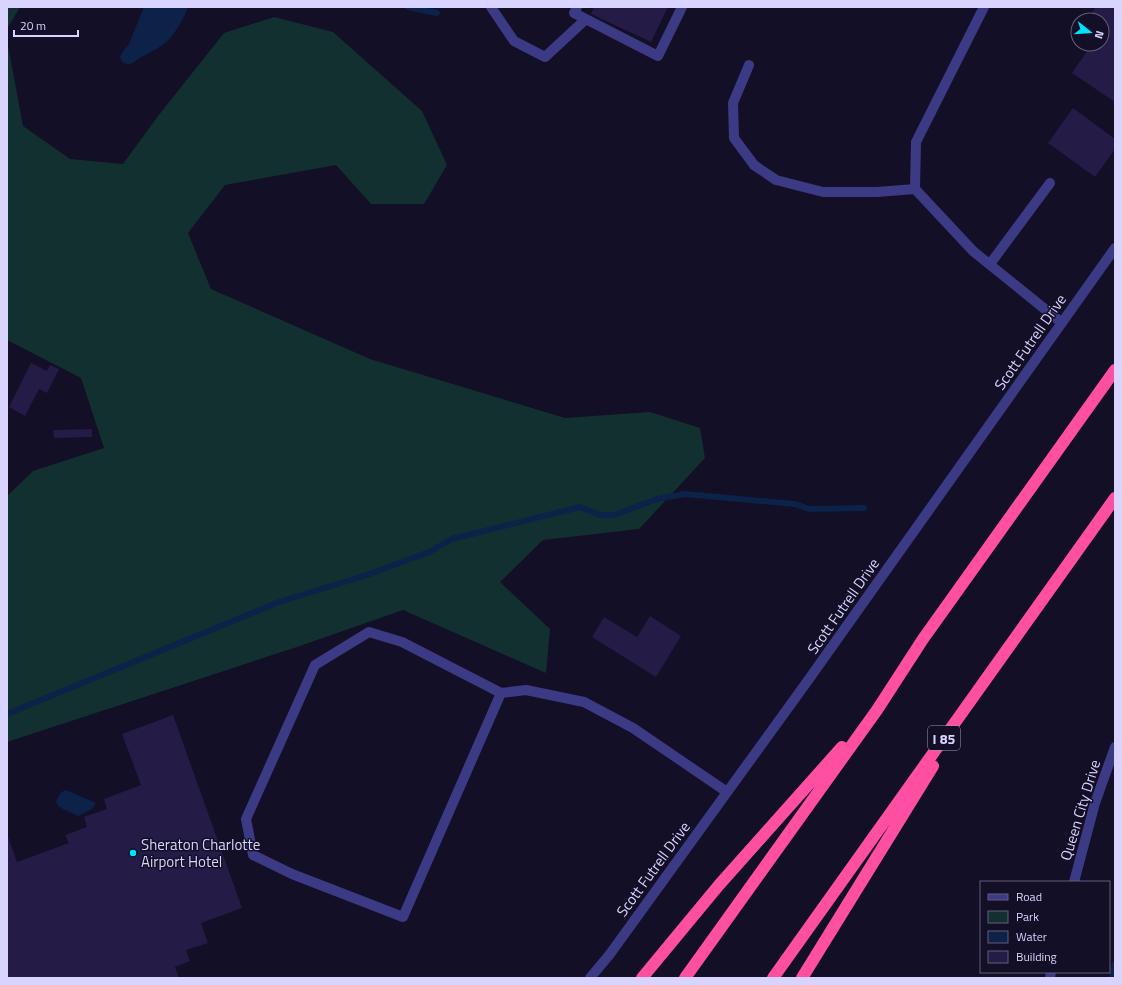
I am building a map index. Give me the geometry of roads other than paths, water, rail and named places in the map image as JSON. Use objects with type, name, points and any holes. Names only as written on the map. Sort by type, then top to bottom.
[{"type":"highway","points":[[685,978],[877,710],[923,639],[1115,370]]},
{"type":"highway","name":"I 85","points":[[773,978],[1115,498]]},
{"type":"highway","points":[[802,978],[990,674]]},
{"type":"highway","points":[[642,978],[719,884],[877,710]]},
{"type":"street","points":[[491,7],[514,41],[545,57],[586,19]]},
{"type":"street","points":[[577,7],[574,13],[658,56],[682,7]]},
{"type":"street","points":[[984,7],[916,142],[915,189],[973,251],[1062,323]]},
{"type":"street","points":[[749,66],[732,103],[734,138],[754,165],[776,180],[823,192],[877,192],[915,189]]},
{"type":"street","points":[[990,264],[1050,183]]},
{"type":"street","name":"Scott Futrell Drive","points":[[590,978],[610,954],[809,678],[1115,248]]},
{"type":"street","points":[[501,693],[403,917],[292,874],[253,855],[246,819],[315,665],[369,632],[402,642],[501,693],[526,690],[584,702],[633,728],[727,792]]},
{"type":"street","name":"Queen City Drive","points":[[1074,881],[1095,803],[1112,765],[1115,747]]},
{"type":"water","points":[[144,7],[188,7],[173,35],[168,40],[158,48],[131,64],[125,63],[120,57],[129,44]]},
{"type":"water","points":[[66,790],[96,803],[92,809],[78,816],[59,807],[56,802],[60,794]]},
{"type":"waterway","points":[[408,7],[437,13]]},
{"type":"waterway","points":[[7,714],[279,602],[367,575],[429,552],[452,539],[580,507],[600,515],[614,515],[657,499],[685,494],[795,504],[809,509],[864,508]]},
{"type":"waterway","points":[[1112,978],[1115,964]]},
{"type":"place","name":"Sheraton Charlotte Airport Hotel","points":[[133,853]]}]
